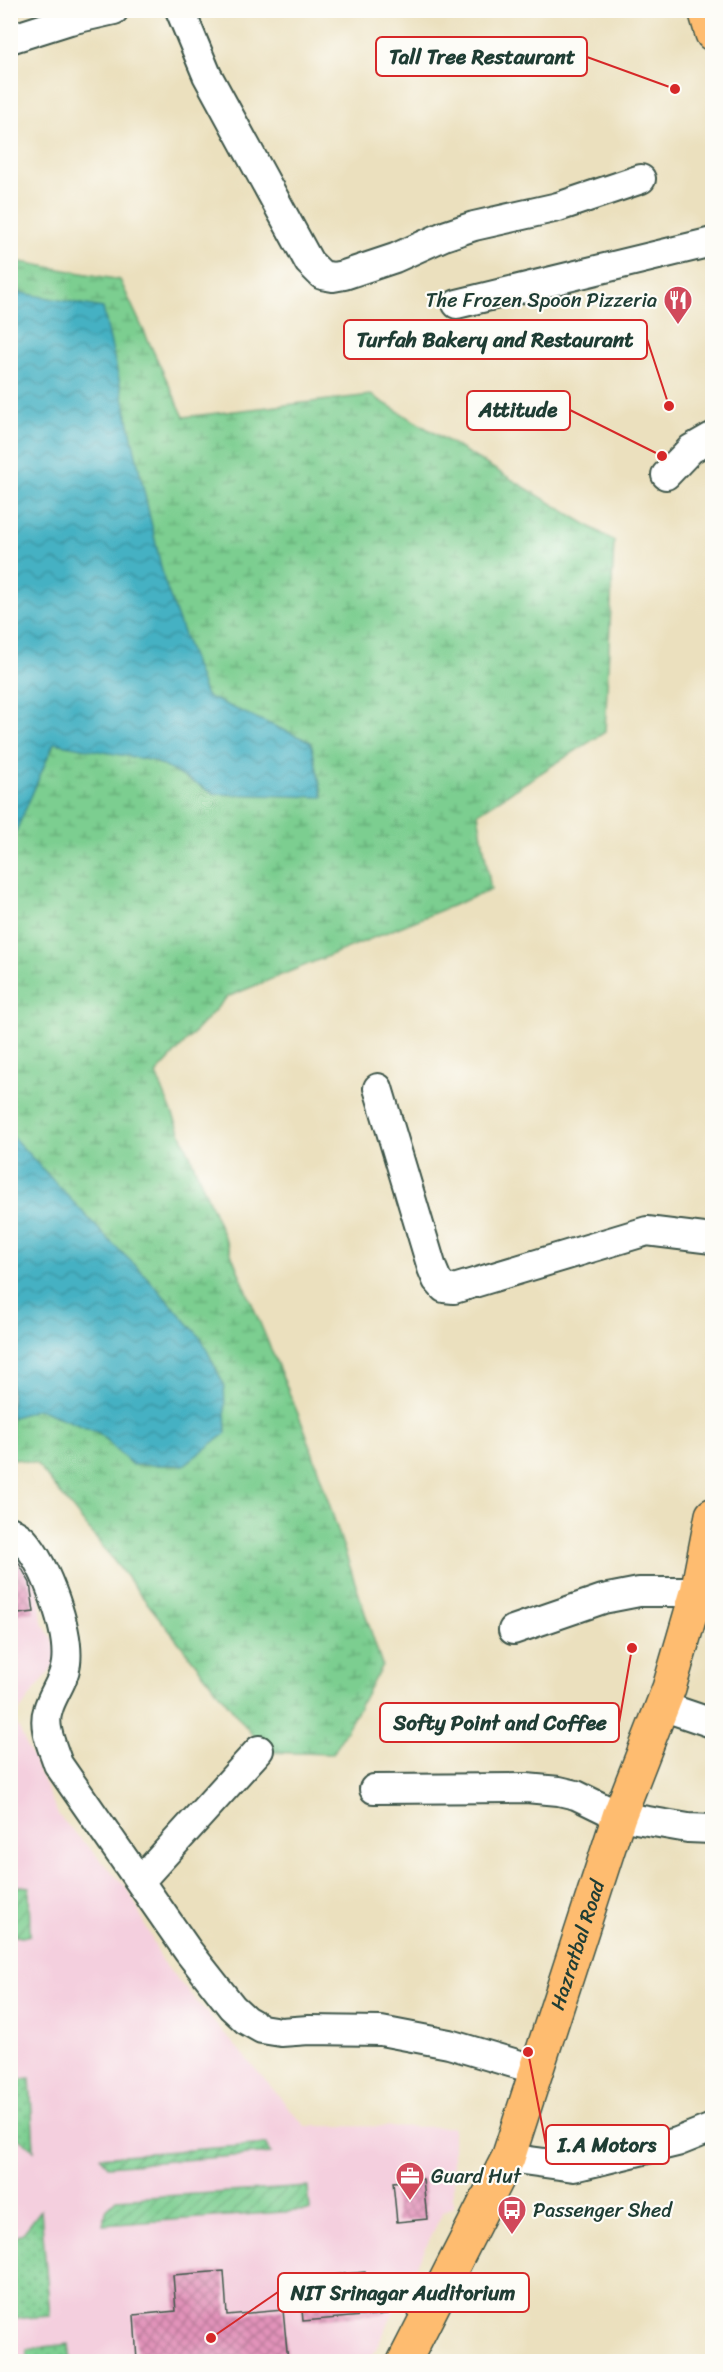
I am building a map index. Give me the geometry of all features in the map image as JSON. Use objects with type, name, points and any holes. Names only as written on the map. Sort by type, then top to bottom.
[{"type":"main road","points":[[705,10],[712,34]]},
{"type":"main road","name":"Hazratbal Road","points":[[404,2361],[508,2158],[619,1815],[662,1706],[697,1592],[710,1534]]},
{"type":"street","points":[[10,39],[70,20],[114,10]]},
{"type":"street","points":[[180,10],[191,40],[213,84],[309,262],[322,275],[333,277],[344,275],[395,258],[444,236],[474,226],[558,207],[641,179]]},
{"type":"street","points":[[457,304],[712,242]]},
{"type":"street","points":[[666,475],[691,449],[712,437]]},
{"type":"street","points":[[378,1088],[432,1268],[437,1280],[444,1288],[453,1289],[647,1231],[712,1239]]},
{"type":"street","points":[[10,1531],[25,1541],[38,1563],[54,1596],[64,1631],[66,1663],[60,1688],[47,1711],[48,1735],[58,1764],[211,1982],[239,2013],[262,2029],[282,2032],[381,2031],[449,2044],[537,2070]]},
{"type":"street","points":[[513,1630],[603,1599],[639,1592],[697,1592]]},
{"type":"street","points":[[662,1706],[712,1723]]},
{"type":"street","points":[[141,1880],[259,1750]]},
{"type":"street","points":[[374,1790],[526,1788],[559,1791],[576,1795],[619,1815],[688,1828],[712,1829]]},
{"type":"street","points":[[508,2158],[574,2167],[677,2142],[712,2128]]},
{"type":"shaded area","points":[[11,1544],[16,1544],[39,1590],[42,1622],[61,1656],[14,1718],[59,1816],[128,1889],[164,1964],[305,2126],[453,2127],[453,2206],[443,2212],[370,2361],[11,2362]]},
{"type":"green space","points":[[10,260],[120,280],[184,417],[371,395],[614,541],[605,732],[478,813],[491,890],[227,997],[156,1074],[306,1433],[382,1665],[333,1754],[266,1752],[36,1463],[11,1458]]},
{"type":"green space","points":[[29,1887],[30,1935],[22,1937],[10,1935],[11,1888]]},
{"type":"green space","points":[[30,2078],[34,2150],[11,2133],[11,2080]]},
{"type":"green space","points":[[266,2144],[271,2153],[108,2166],[100,2157]]},
{"type":"green space","points":[[308,2187],[310,2210],[103,2225],[107,2208],[116,2199]]},
{"type":"green space","points":[[41,2210],[50,2316],[11,2319],[11,2241],[24,2232]]},
{"type":"green space","points":[[69,2344],[71,2361],[28,2361],[27,2349]]},
{"type":"water","points":[[11,291],[103,308],[164,580],[206,696],[311,742],[323,797],[215,794],[154,761],[54,743],[11,843]]},
{"type":"water","points":[[11,1135],[105,1236],[143,1273],[201,1338],[224,1385],[226,1433],[184,1465],[132,1465],[99,1433],[38,1409],[11,1418]]},
{"type":"building","points":[[16,1558],[30,1583],[34,1612],[10,1615],[10,1559]]},
{"type":"building","name":"Guard Hut","points":[[423,2179],[427,2219],[397,2222],[393,2182]]},
{"type":"building","points":[[224,2271],[227,2315],[283,2310],[288,2361],[137,2361],[134,2315],[176,2311],[173,2275]]},
{"type":"building","points":[[365,2272],[368,2302],[387,2314],[303,2321],[299,2278]]},
{"type":"place","name":"Tall Tree Restaurant","points":[[675,89]]},
{"type":"place","name":"The Frozen Spoon Pizzeria","points":[[678,326]]},
{"type":"place","name":"Turfah Bakery and Restaurant","points":[[669,406]]},
{"type":"place","name":"Attitude","points":[[662,456]]},
{"type":"place","name":"Softy Point and Coffee","points":[[632,1648]]},
{"type":"place","name":"I.A Motors","points":[[528,2052]]},
{"type":"place","name":"Guard Hut","points":[[410,2202]]},
{"type":"place","name":"Passenger Shed","points":[[512,2236]]},
{"type":"place","name":"NIT Srinagar Auditorium","points":[[211,2338]]}]
